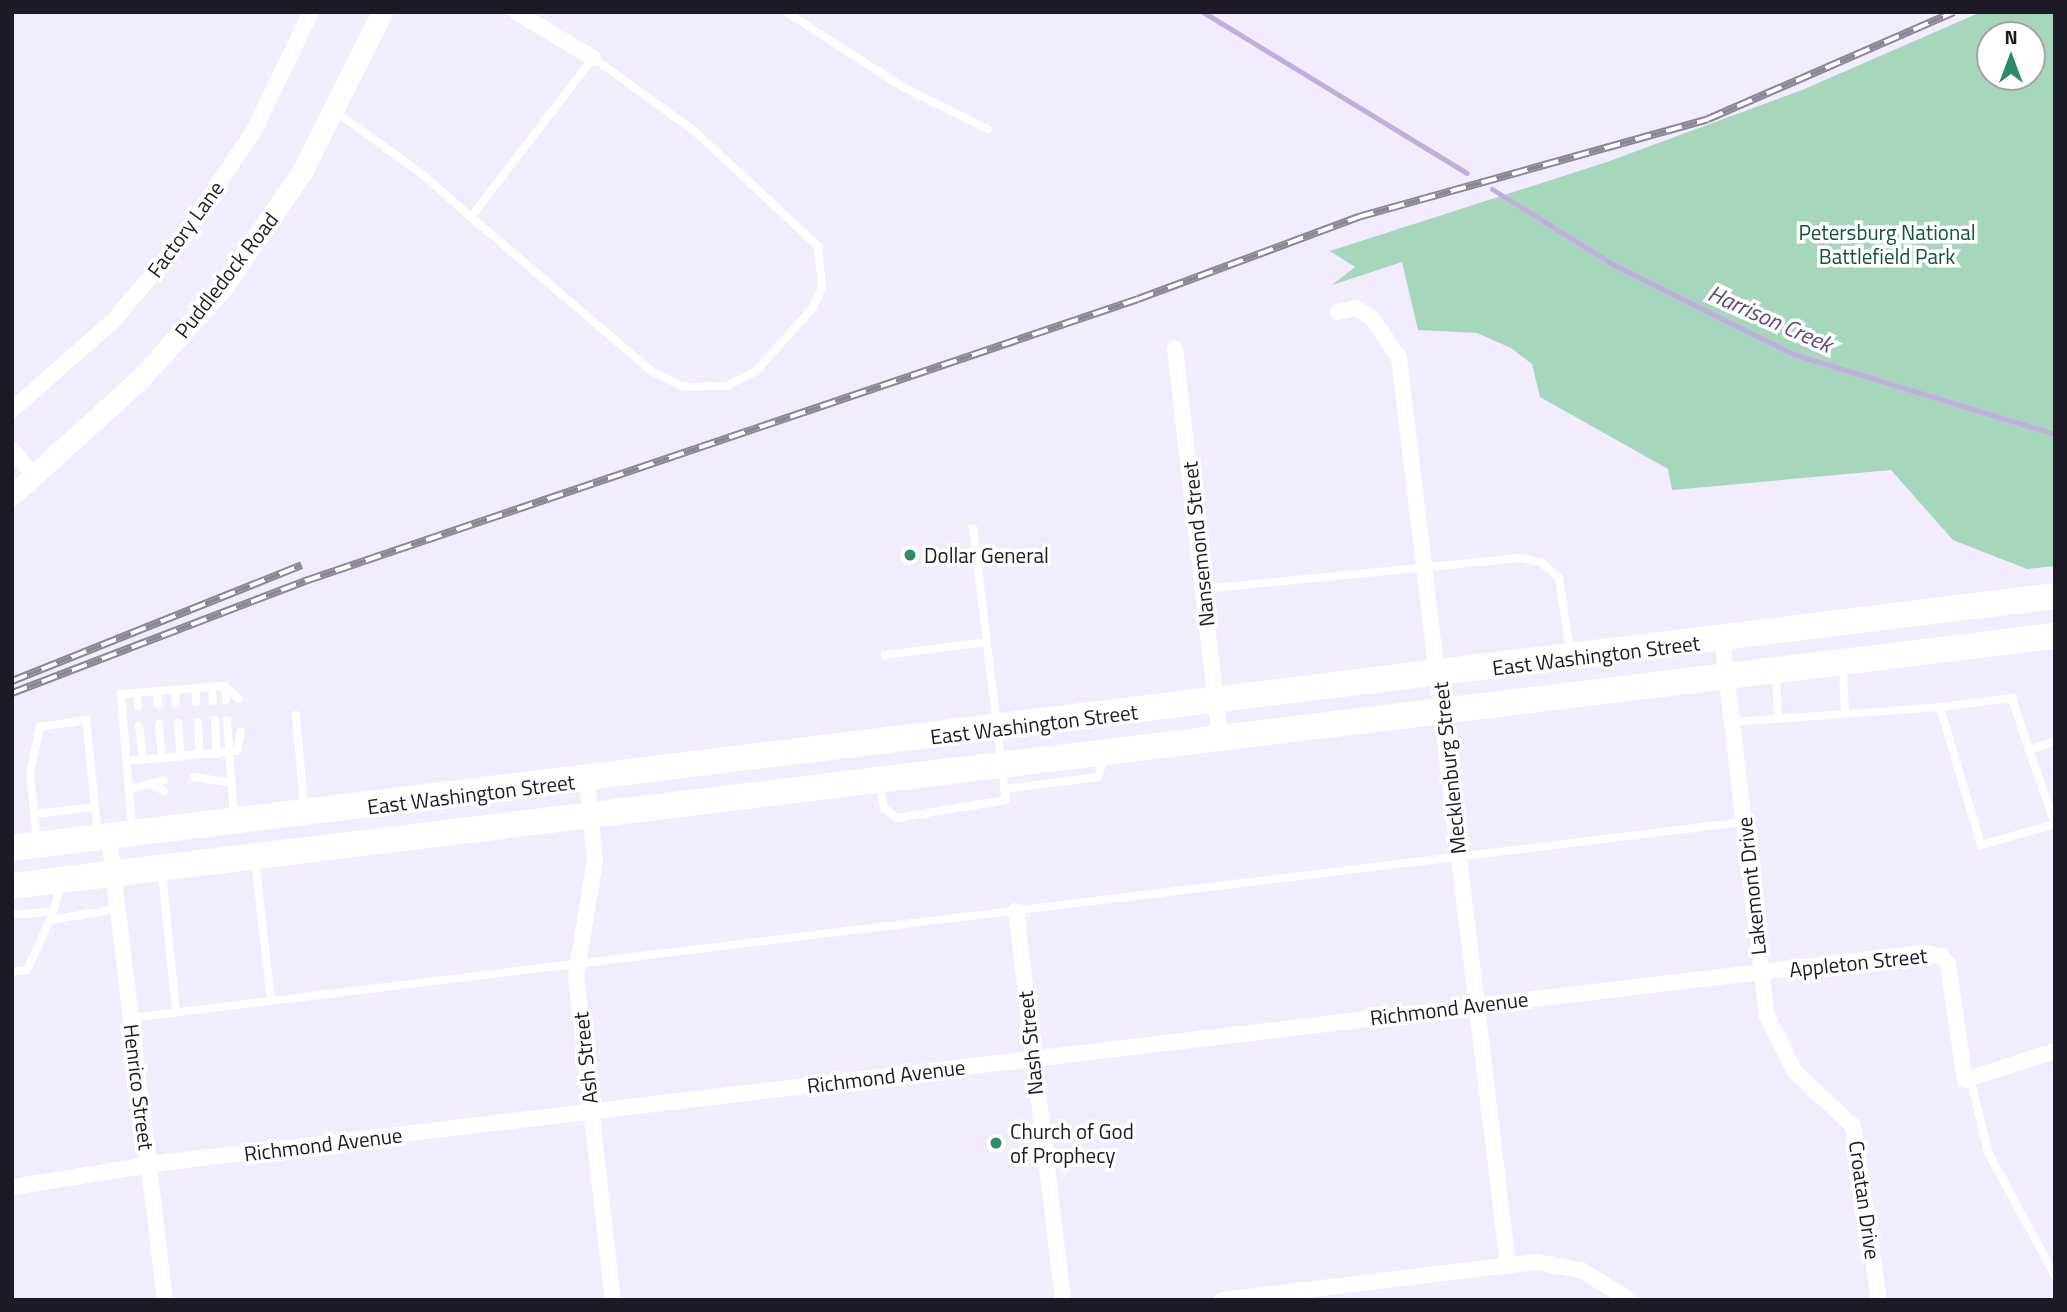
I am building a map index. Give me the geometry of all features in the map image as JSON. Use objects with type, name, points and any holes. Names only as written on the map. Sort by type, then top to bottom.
[{"type":"highway","name":"East Washington Street","points":[[25,847],[1571,659],[2055,596]]},
{"type":"highway","name":"East Washington Street","points":[[12,886],[879,781],[1002,778],[1105,754],[2055,636]]},
{"type":"main road","name":"Puddledock Road","points":[[12,495],[141,378],[214,297],[336,112],[382,12]]},
{"type":"street","name":"Factory Lane","points":[[12,410],[113,321],[178,244],[253,132],[311,12]]},
{"type":"street","points":[[516,12],[593,58]]},
{"type":"street","name":"Mecklenburg Street","points":[[1338,312],[1356,308],[1372,318],[1399,358],[1427,564],[1508,1265]]},
{"type":"street","name":"Nansemond Street","points":[[1175,349],[1220,740]]},
{"type":"street","points":[[12,449],[34,476]]},
{"type":"street","name":"Lakemont Drive","points":[[1722,639],[1767,1016],[1783,1057],[1838,1105]]},
{"type":"street","name":"Ash Street","points":[[587,780],[593,890],[576,967],[613,1300]]},
{"type":"street","name":"Henrico Street","points":[[113,837],[113,875],[164,1300]]},
{"type":"street","name":"Nash Street","points":[[1016,911],[1031,1060],[1063,1300]]},
{"type":"street","name":"Appleton Street","points":[[1761,972],[1941,956],[1948,964],[1961,1075],[1970,1082]]},
{"type":"street","name":"Richmond Avenue","points":[[12,1187],[149,1166],[1761,972]]},
{"type":"street","points":[[1970,1082],[2055,1051]]},
{"type":"street","name":"Croatan Drive","points":[[1838,1105],[1860,1143],[1879,1300]]},
{"type":"street","points":[[1222,1300],[1508,1265],[1562,1264],[1604,1280],[1630,1300]]},
{"type":"lane","points":[[786,12],[903,88],[988,129]]},
{"type":"lane","points":[[336,112],[471,217],[651,370],[684,387],[740,381],[813,308],[825,271],[818,246],[693,130],[593,58],[471,217]]},
{"type":"lane","points":[[879,781],[884,807],[897,818],[1004,805],[972,528]]},
{"type":"lane","points":[[1203,589],[1427,564],[1519,558],[1552,569],[1563,590],[1571,659]]},
{"type":"lane","points":[[885,654],[987,642]]},
{"type":"lane","points":[[1842,662],[1845,713]]},
{"type":"lane","points":[[1776,670],[1778,718]]},
{"type":"lane","points":[[225,686],[226,700]]},
{"type":"lane","points":[[113,837],[129,789],[121,694],[225,686],[239,699]]},
{"type":"lane","points":[[212,687],[213,701]]},
{"type":"lane","points":[[195,688],[196,702]]},
{"type":"lane","points":[[175,690],[176,703]]},
{"type":"lane","points":[[157,691],[158,705]]},
{"type":"lane","points":[[137,693],[138,706]]},
{"type":"lane","points":[[1733,722],[1940,707],[2012,698],[2055,824],[1981,845],[1940,707]]},
{"type":"lane","points":[[296,715],[304,814]]},
{"type":"lane","points":[[25,847],[34,814],[30,773],[40,727],[86,720],[96,807],[113,837]]},
{"type":"lane","points":[[215,720],[217,754]]},
{"type":"lane","points":[[227,720],[234,822]]},
{"type":"lane","points":[[198,722],[200,755]]},
{"type":"lane","points":[[178,723],[181,757]]},
{"type":"lane","points":[[159,724],[162,758]]},
{"type":"lane","points":[[139,726],[143,760]]},
{"type":"lane","points":[[127,761],[237,751],[241,731]]},
{"type":"lane","points":[[2029,750],[2055,741]]},
{"type":"lane","points":[[194,777],[209,784]]},
{"type":"lane","points":[[129,789],[154,786],[164,780]]},
{"type":"lane","points":[[194,787],[231,783]]},
{"type":"lane","points":[[154,786],[164,791]]},
{"type":"lane","points":[[34,814],[96,807]]},
{"type":"lane","points":[[130,1018],[576,967],[1744,822]]},
{"type":"lane","points":[[254,858],[271,1000]]},
{"type":"lane","points":[[162,869],[176,1012]]},
{"type":"lane","points":[[12,972],[27,970],[52,915],[63,881]]},
{"type":"lane","points":[[12,915],[52,915],[117,909]]},
{"type":"lane","points":[[31,934],[44,933]]},
{"type":"lane","points":[[1970,1082],[1988,1152],[2055,1276]]},
{"type":"green space","name":"Petersburg National Battlefield Park","points":[[1981,12],[2055,12],[2055,566],[2027,569],[1953,540],[1891,470],[1672,490],[1668,469],[1540,397],[1532,364],[1511,348],[1477,333],[1418,330],[1402,262],[1332,285],[1355,267],[1330,251],[1607,162],[1802,90]]},
{"type":"waterway","name":"Harrison Creek","points":[[1203,12],[1467,173]]},
{"type":"waterway","name":"Harrison Creek","points":[[1492,189],[1614,265],[1793,354],[2055,434]]},
{"type":"railway","points":[[12,693],[305,581],[1138,299],[1358,217],[1708,119],[1954,12]]},
{"type":"railway","points":[[12,681],[302,565]]},
{"type":"place","name":"Dollar General","points":[[910,555]]},
{"type":"place","name":"Church of God of Prophecy","points":[[996,1143]]}]
